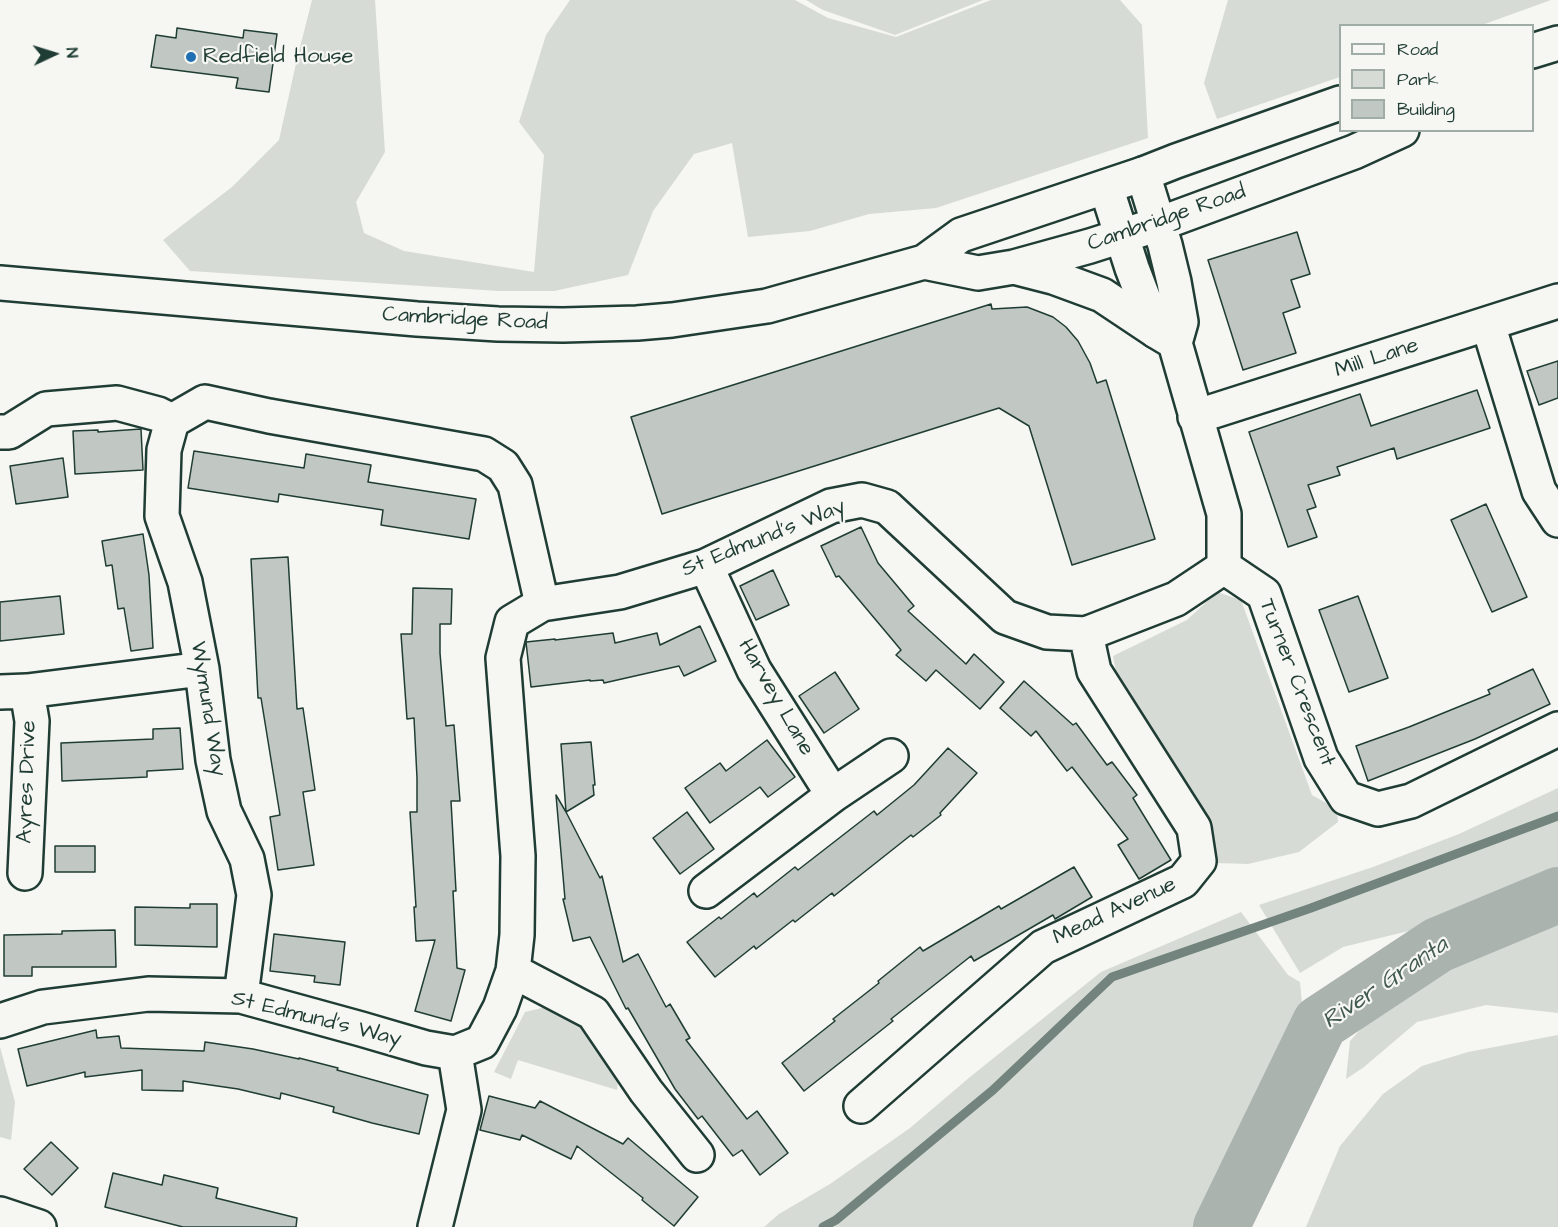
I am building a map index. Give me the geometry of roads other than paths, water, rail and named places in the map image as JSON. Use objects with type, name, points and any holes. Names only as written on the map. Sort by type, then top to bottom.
[{"type":"main road","points":[[1534,51],[1558,43]]},
{"type":"main road","name":"Cambridge Road","points":[[0,284],[498,324],[563,325],[672,320],[766,306],[924,262],[961,235],[1106,187],[1339,104]]},
{"type":"main road","name":"Cambridge Road","points":[[924,262],[978,273],[1014,267],[1159,224],[1354,152],[1398,132]]},
{"type":"main road","points":[[1143,174],[1174,282],[1181,322],[1165,337]]},
{"type":"main road","points":[[1106,187],[1122,236],[1196,417],[1224,513],[1224,567]]},
{"type":"main road","points":[[1014,267],[1053,277],[1102,295],[1165,337]]},
{"type":"main road","name":"Mill Lane","points":[[1196,417],[1558,302]]},
{"type":"main road","points":[[1488,324],[1539,491],[1558,520]]},
{"type":"main road","points":[[0,432],[9,432],[46,409],[117,403],[158,414],[172,421],[205,402],[269,416],[484,454],[503,466],[515,485],[542,604]]},
{"type":"main road","name":"Wymund Way","points":[[172,421],[164,450],[162,516],[185,582],[202,669],[213,760],[224,811],[247,859],[254,895],[241,996]]},
{"type":"main road","name":"St Edmund's Way","points":[[0,1020],[44,1007],[148,994],[241,996],[426,1048],[455,1053],[482,1042],[500,1008],[513,971],[517,935],[518,856],[503,658],[512,622],[542,604],[620,592],[706,566],[831,506],[862,500],[887,507],[1005,617],[1047,632],[1086,634],[1176,599],[1224,567]]},
{"type":"main road","name":"Harvey Lane","points":[[706,566],[754,670],[833,795]]},
{"type":"main road","name":"Turner Crescent","points":[[1224,567],[1264,594],[1321,758],[1346,798],[1378,809],[1411,801],[1558,729]]},
{"type":"main road","name":"Mead Avenue","points":[[861,1106],[1043,947],[1183,881],[1199,861],[1194,828],[1094,671],[1086,634]]},
{"type":"main road","name":"Ayres Drive","points":[[25,873],[32,721],[14,692],[202,669]]},
{"type":"main road","points":[[706,891],[833,795],[891,756]]},
{"type":"main road","points":[[513,971],[593,1013],[646,1091],[697,1155]]},
{"type":"main road","points":[[435,1227],[464,1110],[455,1053]]},
{"type":"main road","points":[[0,1214],[39,1227]]},
{"type":"waterway","points":[[823,1227],[836,1220],[993,1090],[1112,977],[1311,908],[1558,816]]},
{"type":"waterway","name":"River Granta","points":[[1221,1227],[1320,1023],[1438,945],[1558,895]]},
{"type":"place","name":"Redfield House","points":[[191,57]]}]
